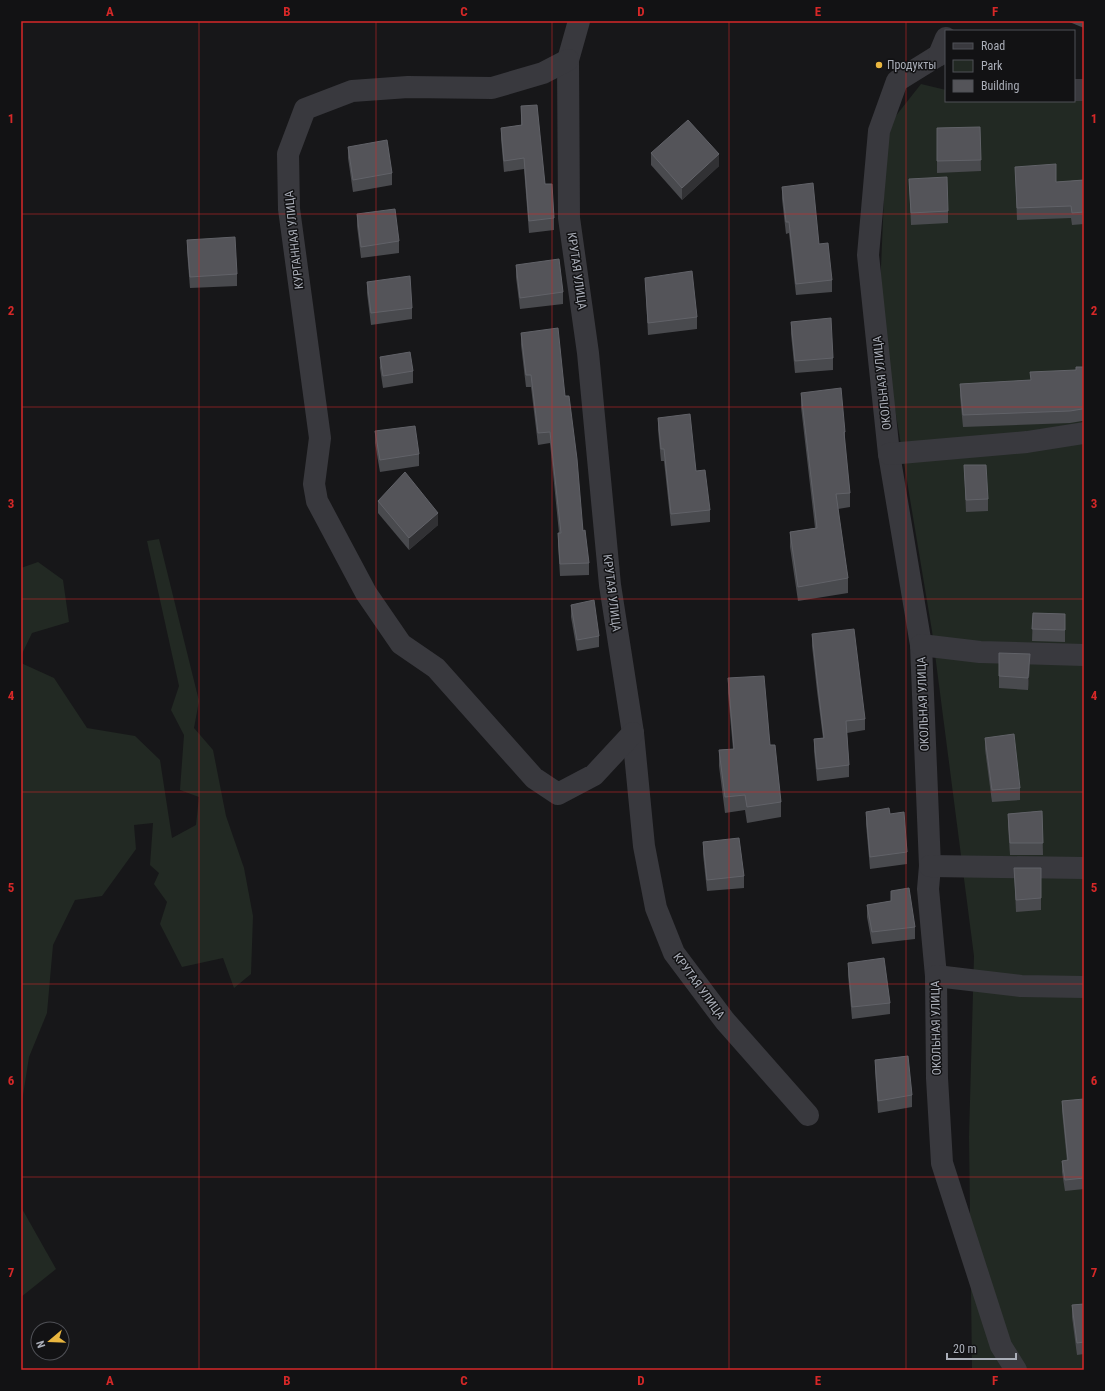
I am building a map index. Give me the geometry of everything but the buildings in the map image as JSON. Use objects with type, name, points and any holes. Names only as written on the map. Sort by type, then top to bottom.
[{"type":"street","name":"КРУТАЯ УЛИЦА","points":[[579,21],[568,60],[569,218],[588,353],[610,585],[633,733],[644,846],[656,908],[674,953],[725,1021],[808,1115]]},
{"type":"street","name":"ОКОЛЬНАЯ УЛИЦА","points":[[944,51],[897,81],[879,131],[868,255],[890,454],[921,645],[930,866],[928,889],[936,976],[937,1078],[942,1163],[1001,1346],[1016,1370]]},
{"type":"street","name":"КУРГАННАЯ УЛИЦА","points":[[568,60],[544,73],[492,88],[408,86],[352,91],[305,109],[288,154],[288,209],[320,438],[314,484],[317,500],[366,593],[401,644],[436,668],[534,778],[558,794],[594,775],[633,733]]},
{"type":"street","points":[[890,454],[1027,442],[1084,433]]},
{"type":"street","points":[[921,645],[980,652],[1084,655]]},
{"type":"street","points":[[930,866],[1084,868]]},
{"type":"street","points":[[936,976],[1021,986],[1084,987]]},
{"type":"green space","points":[[921,84],[945,90],[945,102],[1075,102],[1075,100],[1084,100],[1084,1370],[964,1370],[972,1368],[969,1137],[974,956],[932,631],[879,313],[887,127]]},
{"type":"green space","points":[[159,539],[199,701],[194,728],[213,750],[226,816],[244,868],[253,916],[251,974],[234,988],[223,958],[182,967],[160,924],[167,902],[154,884],[159,873],[150,865],[153,823],[134,825],[136,849],[102,896],[75,900],[53,945],[47,1013],[29,1057],[21,1108],[21,663],[54,678],[87,728],[135,736],[160,760],[172,838],[196,825],[199,797],[180,790],[184,735],[171,710],[179,686],[147,541]]},
{"type":"green space","points":[[38,562],[63,580],[69,622],[32,633],[21,656],[21,568]]},
{"type":"green space","points":[[21,1207],[56,1269],[21,1297]]},
{"type":"place","name":"Продукты","points":[[879,65]]}]
